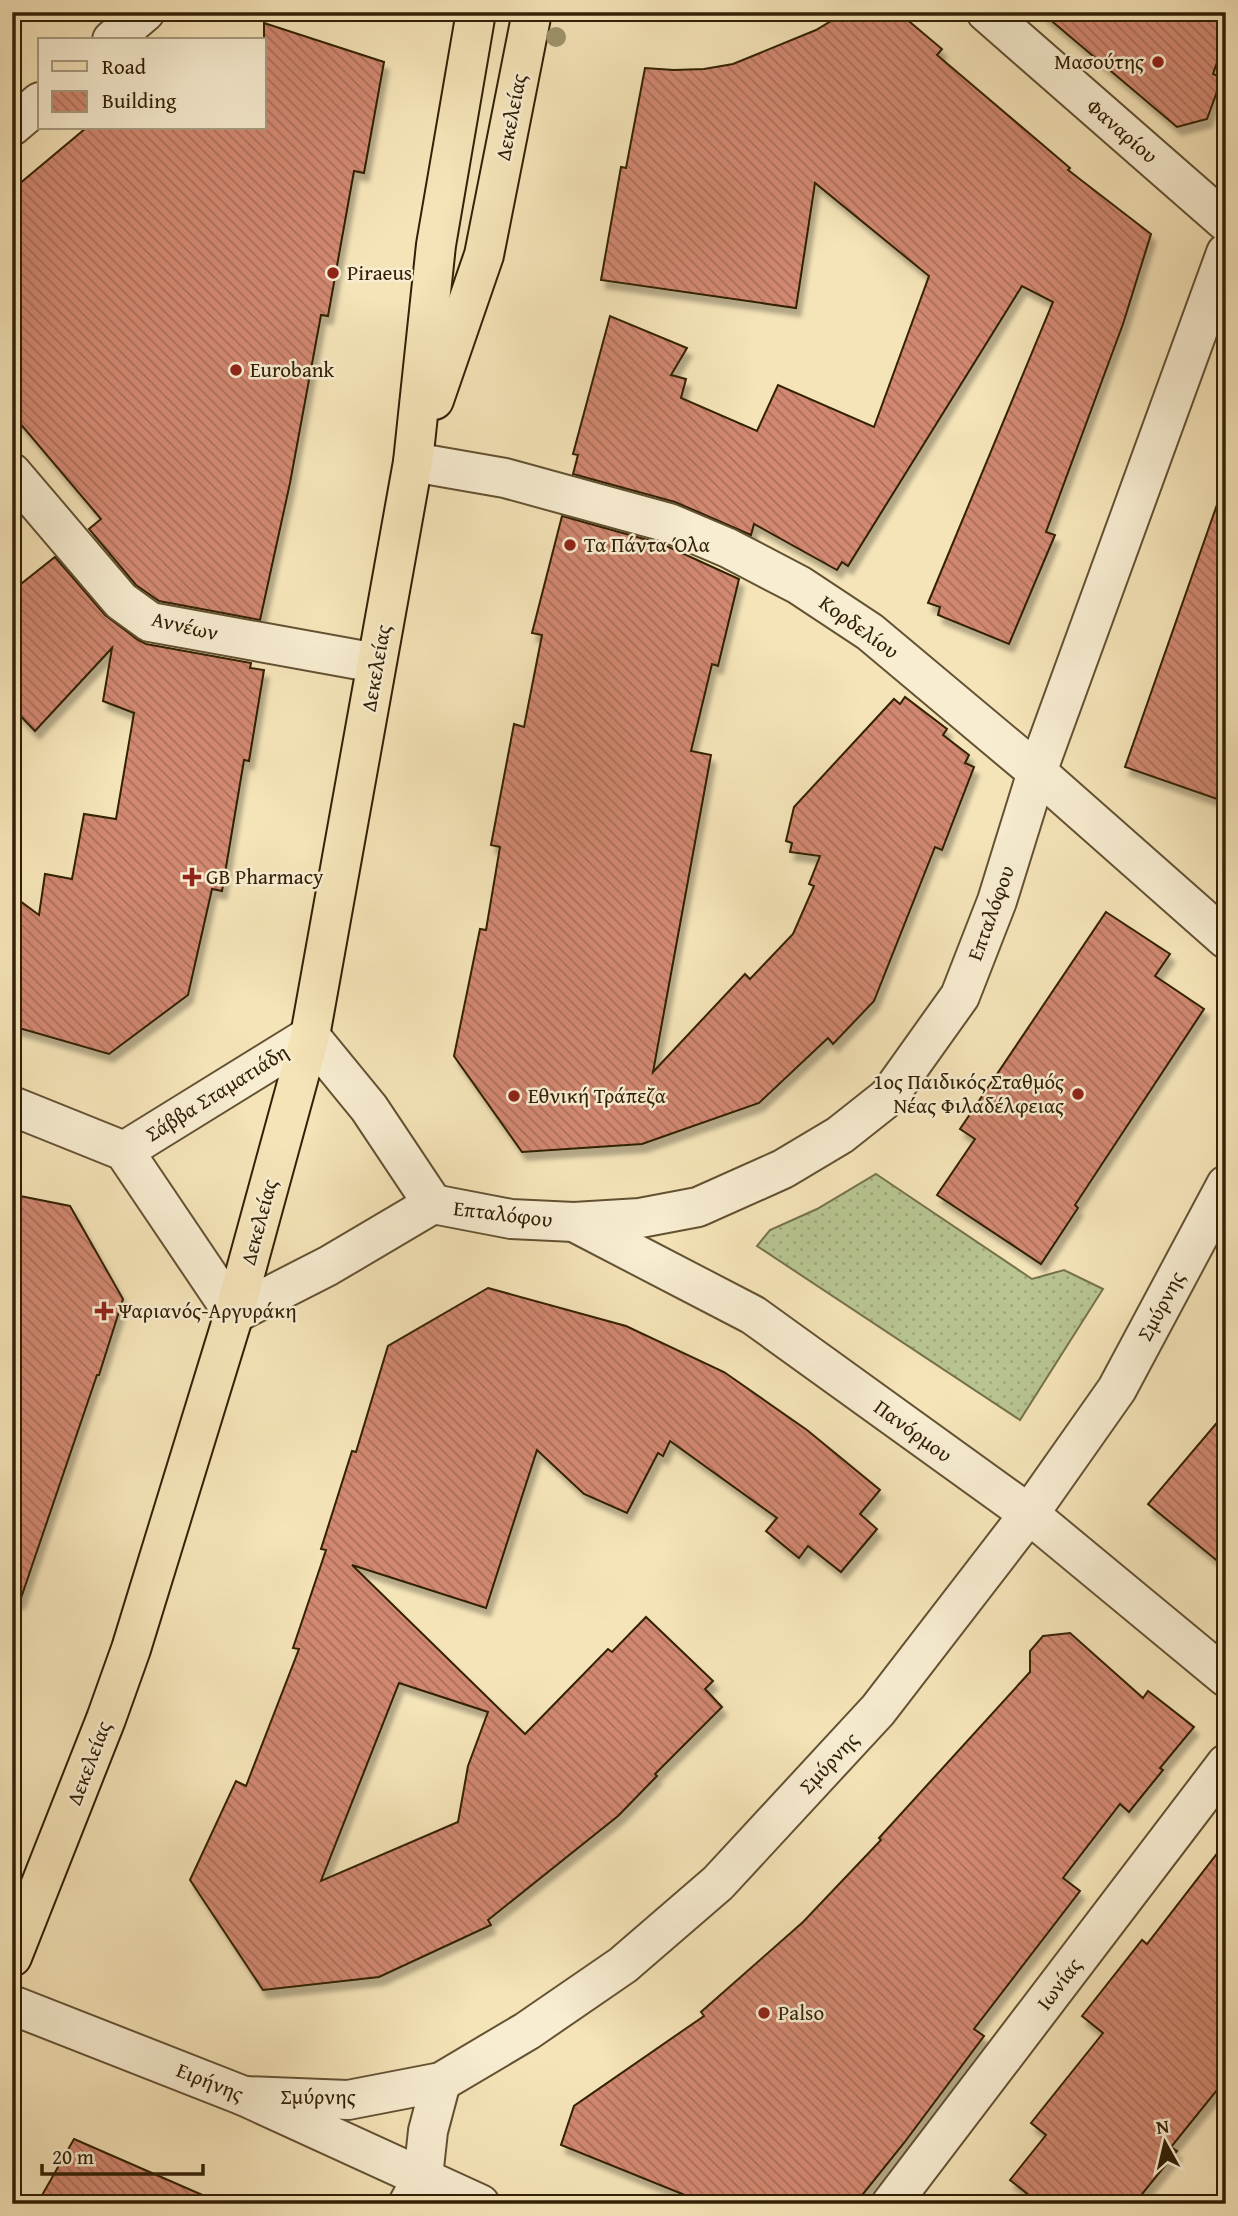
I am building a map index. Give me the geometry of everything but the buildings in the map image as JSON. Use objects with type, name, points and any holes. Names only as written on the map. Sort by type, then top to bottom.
[{"type":"main road","name":"Δεκελείας","points":[[12,1957],[101,1732],[131,1648],[234,1314],[310,1036],[413,462],[436,245],[476,12]]},
{"type":"main road","name":"Δεκελείας","points":[[413,462],[484,255],[532,12]]},
{"type":"street","points":[[114,38],[145,12]]},
{"type":"street","name":"Φαναρίου","points":[[986,12],[1226,222]]},
{"type":"street","points":[[12,126],[38,104]]},
{"type":"street","name":"Επταλόφου","points":[[234,1314],[328,1266],[433,1204],[511,1219],[575,1222],[640,1218],[698,1207],[783,1169],[840,1135],[888,1097],[960,996],[997,901],[1037,772],[1226,253]]},
{"type":"street","name":"Κορδελίου","points":[[413,462],[505,478],[669,523],[728,548],[799,585],[870,632],[1037,772],[1226,939]]},
{"type":"street","name":"Αννέων","points":[[12,473],[121,601],[150,622],[376,663]]},
{"type":"street","name":"Επταλόφου","points":[[310,1036],[369,1108],[433,1204]]},
{"type":"street","name":"Σάββα Σταματιάδη","points":[[124,1151],[310,1036]]},
{"type":"street","name":"Σάββα Σταματιάδη","points":[[12,1106],[124,1151],[234,1314]]},
{"type":"street","name":"Σμύρνης","points":[[244,2096],[348,2100],[441,2082],[527,2031],[623,1965],[718,1883],[878,1710],[1028,1514],[1117,1389],[1226,1185]]},
{"type":"street","name":"Πανόρμου","points":[[575,1222],[753,1315],[1028,1514],[1226,1677]]},
{"type":"street","name":"Ιωνίας","points":[[891,2204],[1226,1764]]},
{"type":"street","name":"Ειρήνης","points":[[12,2005],[244,2096],[416,2191],[480,2204]]},
{"type":"street","points":[[416,2191],[441,2082]]},
{"type":"green space","points":[[876,1174],[1032,1279],[1064,1270],[1103,1289],[1020,1420],[757,1246],[770,1230],[817,1209]]},
{"type":"place","name":"Μασούτης","points":[[1158,62]]},
{"type":"place","name":"Piraeus","points":[[333,273]]},
{"type":"place","name":"Eurobank","points":[[236,370]]},
{"type":"place","name":"Τα Πάντα Όλα","points":[[570,545]]},
{"type":"place","name":"GB Pharmacy","points":[[192,877]]},
{"type":"place","name":"1ος Παιδικός Σταθμός Νέας Φιλαδέλφειας","points":[[1078,1094]]},
{"type":"place","name":"Εθνική Τράπεζα","points":[[514,1096]]},
{"type":"place","name":"Ψαριανός-Αργυράκη","points":[[104,1311]]},
{"type":"place","name":"Palso","points":[[764,2013]]}]
